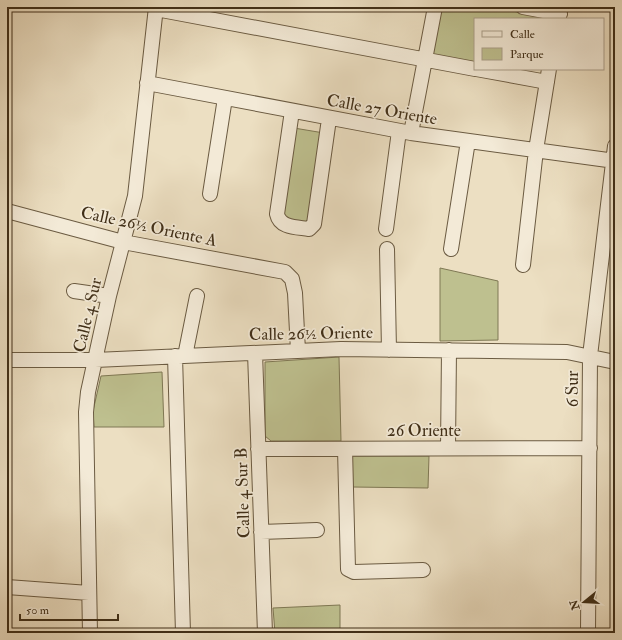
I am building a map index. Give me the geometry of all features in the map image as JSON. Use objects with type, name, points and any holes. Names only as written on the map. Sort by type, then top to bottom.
[{"type":"street","points":[[386,228],[405,132],[425,59],[435,7]]},
{"type":"street","points":[[523,7],[560,13]]},
{"type":"street","points":[[156,8],[474,69]]},
{"type":"street","name":"Calle 4 Sur","points":[[90,633],[85,424],[88,392],[109,296],[135,196],[156,8]]},
{"type":"street","points":[[485,70],[548,76],[536,150],[523,265]]},
{"type":"street","name":"Calle 27 Oriente","points":[[147,84],[405,132],[614,161]]},
{"type":"street","points":[[210,194],[225,98]]},
{"type":"street","points":[[292,111],[276,214],[278,220],[282,224],[309,229],[312,228],[329,119]]},
{"type":"street","points":[[451,249],[468,141]]},
{"type":"street","name":"6 Sur","points":[[588,633],[590,356],[609,258],[615,146]]},
{"type":"street","name":"Calle 26½ Oriente A","points":[[7,211],[123,242],[285,272],[292,279],[295,293],[298,351]]},
{"type":"street","points":[[387,249],[389,350]]},
{"type":"street","points":[[74,291],[109,296]]},
{"type":"street","points":[[183,633],[180,356],[198,296]]},
{"type":"street","points":[[448,448],[449,350]]},
{"type":"street","name":"Calle 26½ Oriente","points":[[7,360],[95,360],[298,351],[449,350],[567,352],[615,362]]},
{"type":"street","name":"Calle 4 Sur B","points":[[255,353],[265,633]]},
{"type":"street","name":"26 Oriente","points":[[258,449],[590,448]]},
{"type":"street","points":[[345,449],[347,568],[354,572],[423,570]]},
{"type":"street","points":[[261,532],[317,530]]},
{"type":"street","points":[[7,587],[89,592]]},
{"type":"green space","points":[[442,7],[492,7],[548,18],[474,18],[474,62],[432,56]]},
{"type":"green space","points":[[294,128],[324,133],[310,229],[278,223]]},
{"type":"green space","points":[[440,268],[498,281],[498,340],[440,341]]},
{"type":"green space","points":[[339,357],[341,441],[271,441],[265,436],[265,362]]},
{"type":"green space","points":[[162,372],[164,427],[94,427],[93,411],[101,376]]},
{"type":"green space","points":[[352,456],[429,456],[428,488],[352,487]]},
{"type":"green space","points":[[340,605],[340,633],[275,633],[273,608]]}]
